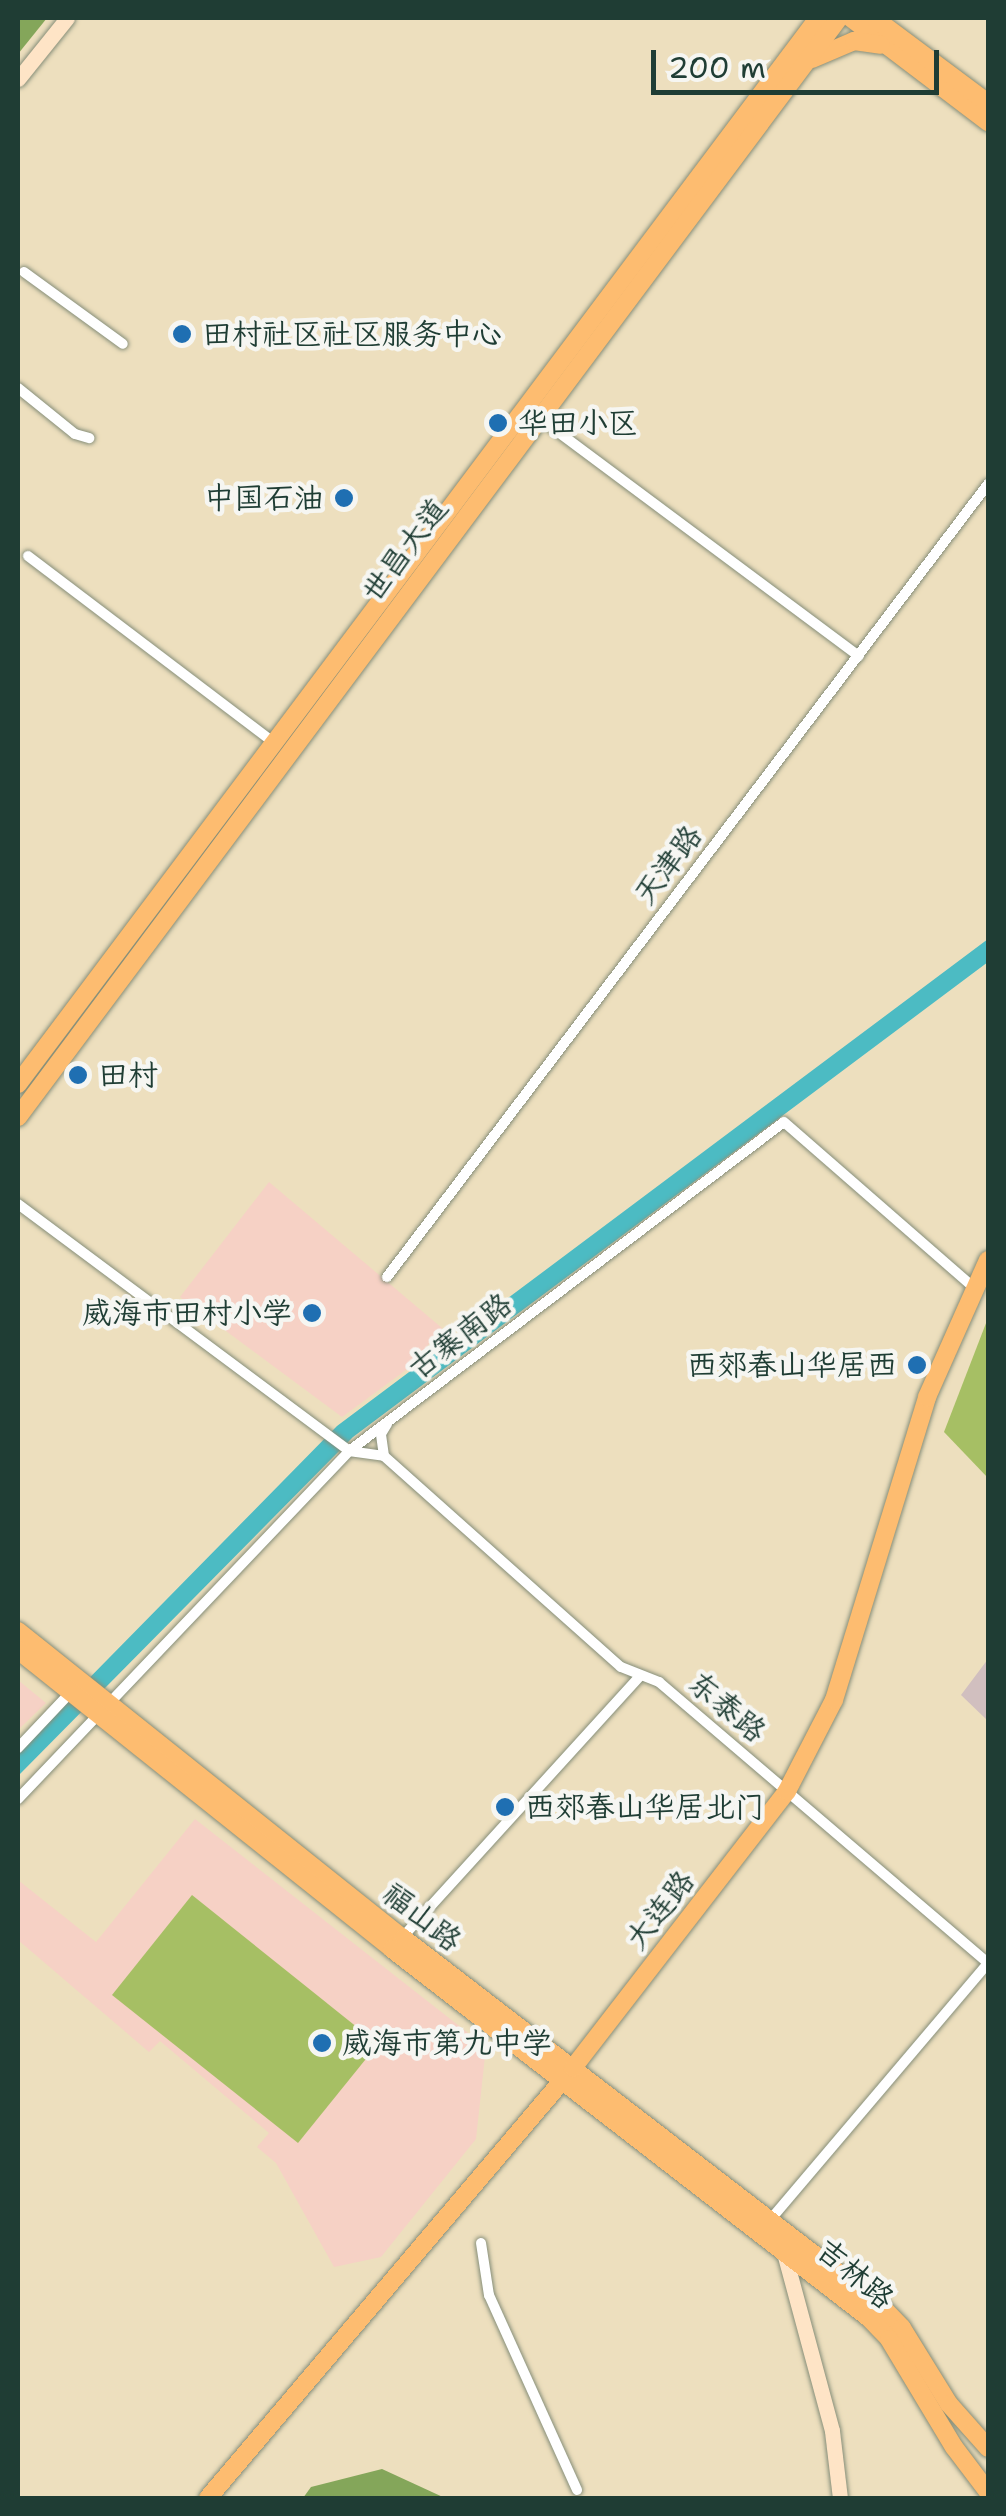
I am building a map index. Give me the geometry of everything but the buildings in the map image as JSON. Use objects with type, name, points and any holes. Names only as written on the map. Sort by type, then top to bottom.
[{"type":"main road","points":[[18,79],[67,18]]},
{"type":"main road","points":[[792,65],[799,18]]},
{"type":"main road","name":"世昌大道","points":[[18,1117],[281,748],[792,65],[818,18]]},
{"type":"main road","name":"世昌大道","points":[[792,65],[840,18]]},
{"type":"main road","points":[[850,18],[988,103]]},
{"type":"main road","points":[[874,18],[897,44],[988,122]]},
{"type":"main road","points":[[890,18],[897,44]]},
{"type":"main road","points":[[792,65],[854,40],[897,44]]},
{"type":"main road","name":"世昌大道","points":[[18,1084],[281,748]]},
{"type":"main road","name":"大连路","points":[[208,2498],[567,2074],[787,1791],[834,1700],[927,1397],[988,1260]]},
{"type":"main road","points":[[18,1631],[76,1686]]},
{"type":"main road","points":[[18,1650],[76,1686]]},
{"type":"main road","name":"福山路","points":[[76,1686],[783,2250]]},
{"type":"main road","name":"福山路","points":[[567,2074],[771,2219]]},
{"type":"main road","points":[[771,2219],[832,2430],[840,2498]]},
{"type":"main road","name":"吉林路","points":[[771,2219],[902,2328],[949,2404],[988,2448]]},
{"type":"main road","name":"吉林路","points":[[783,2250],[889,2338],[954,2447],[988,2492]]},
{"type":"street","points":[[24,272],[123,344]]},
{"type":"street","points":[[18,388],[75,434],[89,438]]},
{"type":"street","points":[[532,412],[859,656]]},
{"type":"street","name":"天津路","points":[[386,1276],[988,484]]},
{"type":"street","points":[[28,556],[281,748]]},
{"type":"street","name":"古寨南路","points":[[18,1799],[347,1449],[784,1122],[973,1287]]},
{"type":"street","points":[[18,1204],[347,1449],[384,1456],[382,1434],[388,1422]]},
{"type":"street","name":"东泰路","points":[[384,1456],[622,1667],[659,1682],[988,1963]]},
{"type":"street","points":[[398,1943],[640,1676]]},
{"type":"street","points":[[18,1748],[76,1686]]},
{"type":"street","points":[[771,2219],[988,1963]]},
{"type":"street","points":[[481,2243],[489,2295],[578,2490]]},
{"type":"shaded area","name":"威海市田村小学","points":[[269,1182],[442,1328],[410,1367],[342,1417],[180,1297]]},
{"type":"shaded area","points":[[988,1659],[988,1721],[961,1695]]},
{"type":"shaded area","points":[[18,1680],[46,1703],[18,1730]]},
{"type":"shaded area","name":"威海市第九中学","points":[[195,1819],[486,2047],[476,2139],[381,2257],[334,2267],[276,2163],[257,2147],[269,2133],[160,2041],[149,2052],[18,1940],[18,1880],[96,1942]]},
{"type":"green space","points":[[18,18],[47,18],[18,54]]},
{"type":"green space","points":[[988,1318],[988,1478],[944,1432]]},
{"type":"green space","points":[[192,1895],[378,2044],[298,2143],[112,1995]]},
{"type":"green space","points":[[382,2469],[445,2498],[303,2498],[311,2487]]},
{"type":"water","points":[[988,939],[988,962],[353,1437],[18,1776],[18,1755],[51,1717],[337,1426]]},
{"type":"place","name":"田村社区社区服务中心","points":[[182,334]]},
{"type":"place","name":"华田小区","points":[[498,423]]},
{"type":"place","name":"中国石油","points":[[344,498]]},
{"type":"place","name":"田村","points":[[78,1075]]},
{"type":"place","name":"威海市田村小学","points":[[312,1313]]},
{"type":"place","name":"西郊春山华居西","points":[[917,1365]]},
{"type":"place","name":"西郊春山华居北门","points":[[505,1807]]},
{"type":"place","name":"威海市第九中学","points":[[322,2043]]}]
